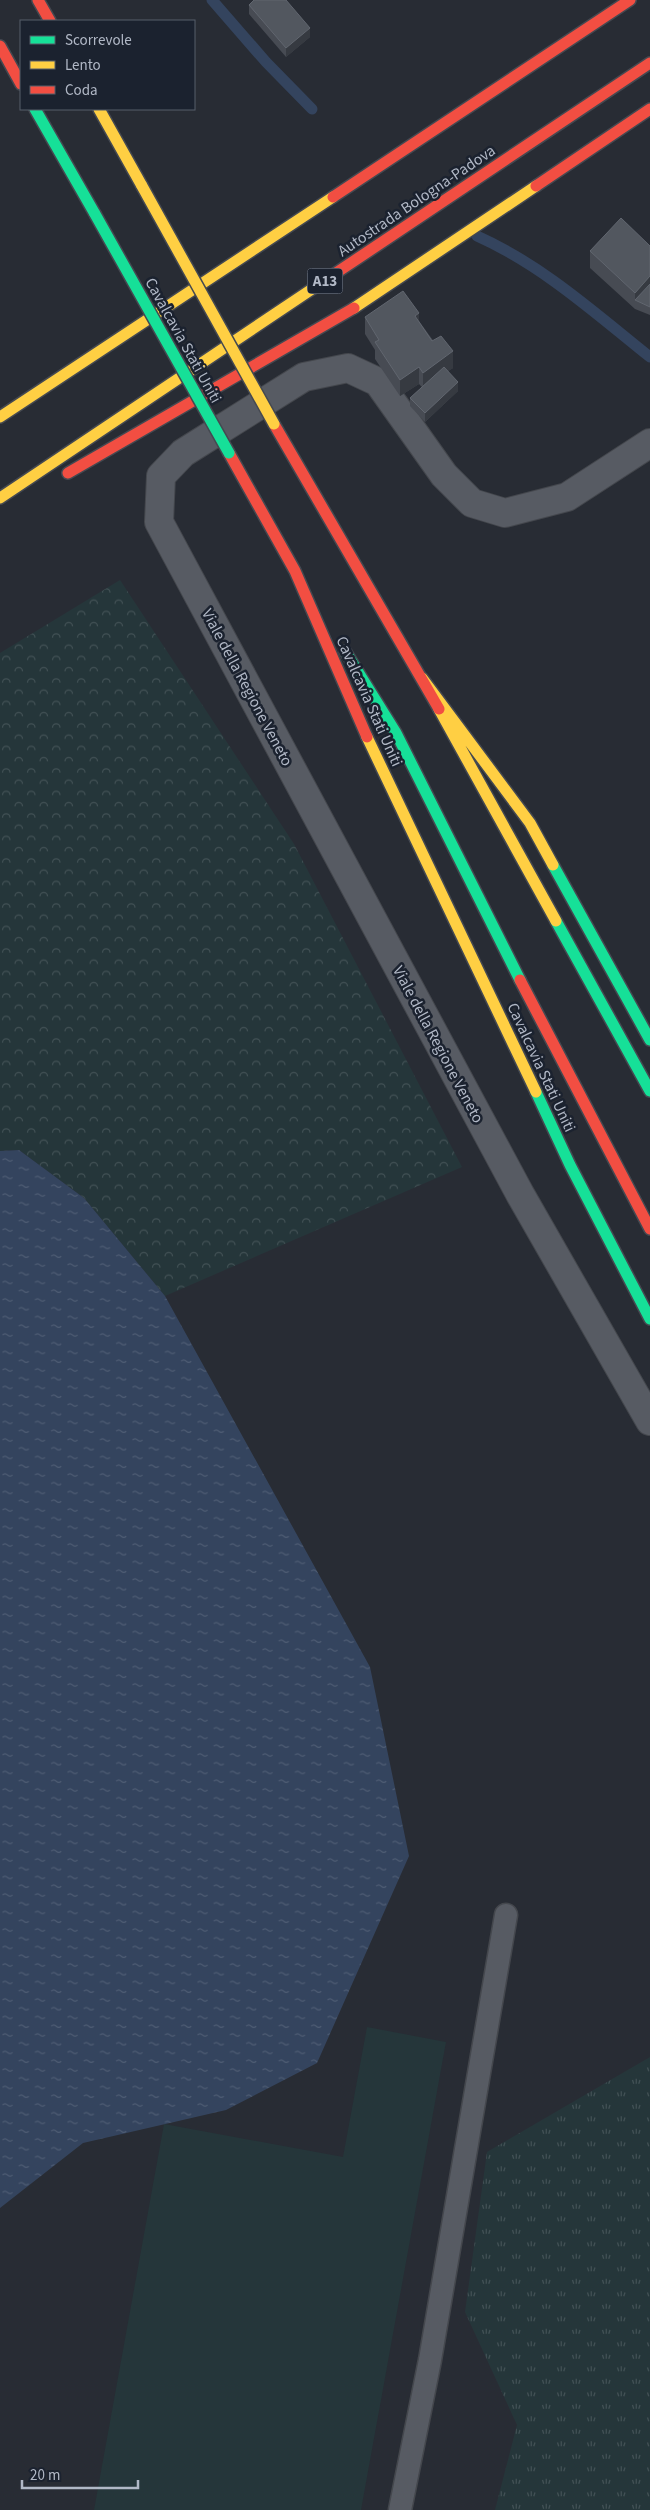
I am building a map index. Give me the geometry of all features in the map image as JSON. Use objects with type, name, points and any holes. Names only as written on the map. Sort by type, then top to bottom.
[{"type":"main road","points":[[38,0],[49,20]]},
{"type":"main road","points":[[0,417],[630,0]]},
{"type":"main road","points":[[0,46],[20,82]]},
{"type":"main road","name":"Autostrada Bologna-Padova","points":[[0,498],[650,63]]},
{"type":"main road","name":"A13","points":[[60,478],[366,301],[650,109]]},
{"type":"main road","name":"Cavalcavia Stati Uniti","points":[[36,110],[295,571],[375,755],[570,1165],[650,1319]]},
{"type":"main road","points":[[100,110],[274,424],[422,678],[650,1091]]},
{"type":"main road","points":[[295,571],[396,733],[473,889],[650,1228]]},
{"type":"main road","points":[[422,678],[530,823],[650,1040]]},
{"type":"street","name":"Viale della Regione Veneto","points":[[650,443],[567,497],[505,513],[472,503],[444,475],[378,382],[348,368],[304,378],[183,453],[161,476],[159,522],[520,1194],[650,1421]]},
{"type":"lane","points":[[400,2510],[430,2360],[506,1915]]},
{"type":"green space","points":[[120,580],[294,844],[462,1167],[165,1296],[84,1198],[19,1150],[0,1151],[0,653]]},
{"type":"green space","points":[[367,2027],[446,2042],[361,2510],[94,2510],[164,2124],[343,2157]]},
{"type":"green space","points":[[650,2057],[650,2510],[495,2510],[517,2425],[465,2312],[487,2152]]},
{"type":"water","points":[[19,1150],[84,1198],[165,1296],[370,1667],[409,1856],[317,2063],[226,2110],[83,2143],[0,2208],[0,1151]]},
{"type":"building","points":[[254,0],[286,0],[310,28],[286,48],[249,5]]},
{"type":"building","points":[[621,218],[650,246],[650,276],[635,293],[590,251]]},
{"type":"building","points":[[650,284],[650,307],[635,300]]},
{"type":"building","points":[[403,291],[419,313],[415,316],[432,341],[441,336],[453,351],[423,373],[419,367],[400,380],[375,342],[379,340],[365,317]]},
{"type":"building","points":[[444,367],[458,382],[425,413],[410,398]]},
{"type":"waterway","points":[[212,0],[266,62],[312,109]]},
{"type":"waterway","points":[[477,236],[546,275],[650,357]]},
{"type":"traffic: fast","points":[[36,110],[95,214]]},
{"type":"traffic: fast","points":[[95,214],[229,453]]},
{"type":"traffic: fast","points":[[345,651],[396,733],[520,980]]},
{"type":"traffic: fast","points":[[553,865],[650,1040]]},
{"type":"traffic: fast","points":[[556,921],[650,1091]]},
{"type":"traffic: fast","points":[[536,1092],[570,1165],[650,1319]]},
{"type":"traffic: slow","points":[[100,110],[142,186]]},
{"type":"traffic: slow","points":[[142,186],[274,424]]},
{"type":"traffic: slow","points":[[354,308],[536,186]]},
{"type":"traffic: slow","points":[[0,417],[333,197]]},
{"type":"traffic: slow","points":[[0,498],[330,277]]},
{"type":"traffic: slow","points":[[422,678],[530,823],[553,865]]},
{"type":"traffic: slow","points":[[439,709],[556,921]]},
{"type":"traffic: slow","points":[[367,737],[536,1092]]},
{"type":"traffic: jam","points":[[38,0],[49,20]]},
{"type":"traffic: jam","points":[[333,197],[630,0]]},
{"type":"traffic: jam","points":[[0,46],[20,82]]},
{"type":"traffic: jam","points":[[330,277],[650,63]]},
{"type":"traffic: jam","points":[[536,186],[650,109]]},
{"type":"traffic: jam","points":[[68,473],[354,308]]},
{"type":"traffic: jam","points":[[274,424],[439,709]]},
{"type":"traffic: jam","points":[[229,453],[295,571],[367,737]]},
{"type":"traffic: jam","points":[[520,980],[650,1229]]}]
